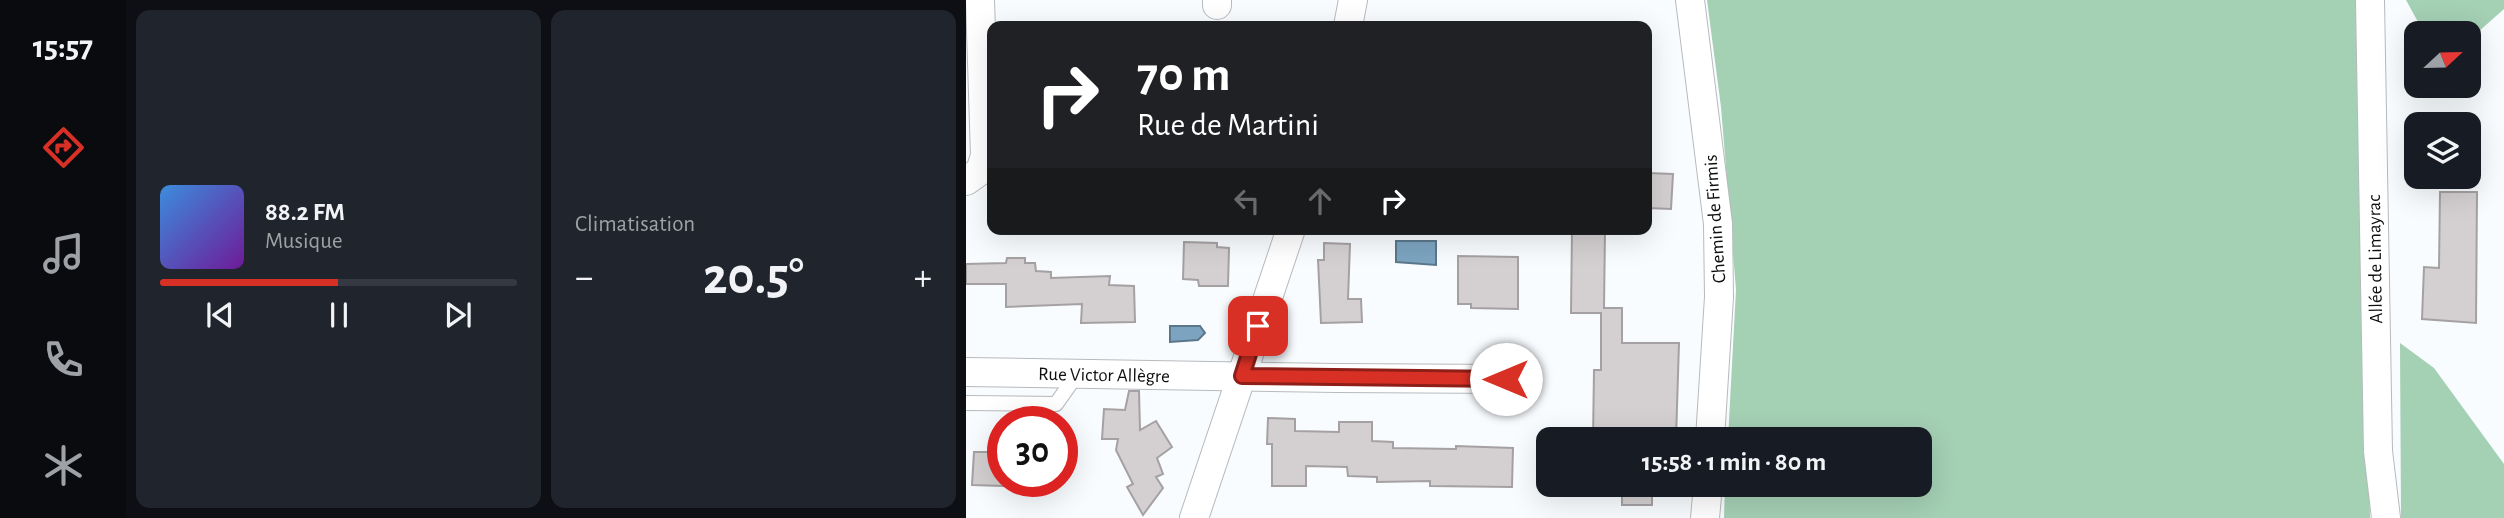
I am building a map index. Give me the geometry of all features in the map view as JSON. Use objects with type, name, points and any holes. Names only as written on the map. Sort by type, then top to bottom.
[{"type":"street","points":[[1349,21],[1353,0]]},
{"type":"street","name":"Chemin de Firmis","points":[[1690,0],[1718,225],[1719,297],[1711,427]]},
{"type":"street","name":"Allée de Limayrac","points":[[2370,0],[2378,451],[2386,518]]},
{"type":"street","points":[[966,181],[980,171],[985,156],[975,10]]},
{"type":"street","points":[[1194,518],[1289,235]]},
{"type":"street","name":"Rue Victor Allègre","points":[[966,372],[1506,379]]},
{"type":"street","points":[[1706,518],[1707,497]]},
{"type":"lane","points":[[966,402],[1056,404],[1078,373]]},
{"type":"green space","points":[[1707,0],[2358,0],[2370,518],[1724,518],[1725,497],[1932,497],[1932,427],[1729,427],[1736,290],[1721,107]]},
{"type":"green space","points":[[2406,0],[2504,0],[2504,9],[2482,28],[2482,21],[2417,21]]},
{"type":"green space","points":[[2400,343],[2434,368],[2504,464],[2504,518],[2401,518]]},
{"type":"water","points":[[1396,241],[1436,241],[1436,265],[1396,262]]},
{"type":"water","points":[[1170,326],[1200,326],[1205,333],[1198,340],[1170,342]]},
{"type":"building","points":[[1652,173],[1673,174],[1671,209],[1652,208]]},
{"type":"building","points":[[2440,192],[2477,192],[2476,323],[2422,319],[2424,267],[2439,268]]},
{"type":"building","points":[[1572,235],[1605,235],[1604,308],[1622,308],[1622,343],[1679,343],[1676,427],[1593,427],[1594,370],[1601,370],[1601,313],[1571,313]]},
{"type":"building","points":[[1184,242],[1217,243],[1217,247],[1229,248],[1228,286],[1199,286],[1198,280],[1183,279]]},
{"type":"building","points":[[1324,243],[1350,244],[1348,299],[1361,299],[1362,322],[1321,323],[1318,260],[1324,260]]},
{"type":"building","points":[[1458,256],[1518,257],[1518,309],[1471,308],[1471,304],[1458,304]]},
{"type":"building","points":[[1007,258],[1025,258],[1025,263],[1035,263],[1036,271],[1051,272],[1051,278],[1110,276],[1109,285],[1134,286],[1135,322],[1081,323],[1082,304],[1006,307],[1006,284],[966,284],[966,264],[1006,263]]},
{"type":"building","points":[[1129,391],[1139,391],[1140,430],[1156,421],[1172,447],[1157,458],[1163,474],[1156,477],[1163,488],[1143,515],[1127,487],[1133,484],[1116,450],[1118,439],[1102,439],[1104,409],[1125,410]]},
{"type":"building","points":[[1268,418],[1295,419],[1295,431],[1339,432],[1339,422],[1372,422],[1372,441],[1393,442],[1393,448],[1513,448],[1512,487],[1430,486],[1430,481],[1377,482],[1377,477],[1348,476],[1347,467],[1306,466],[1306,486],[1272,486],[1272,444],[1267,444]]},
{"type":"building","points":[[974,452],[987,452],[987,485],[972,485]]},
{"type":"building","points":[[1622,497],[1652,497],[1652,505],[1622,505]]},
{"type":"route","points":[[1258,326],[1242,376],[1506,379]]}]
